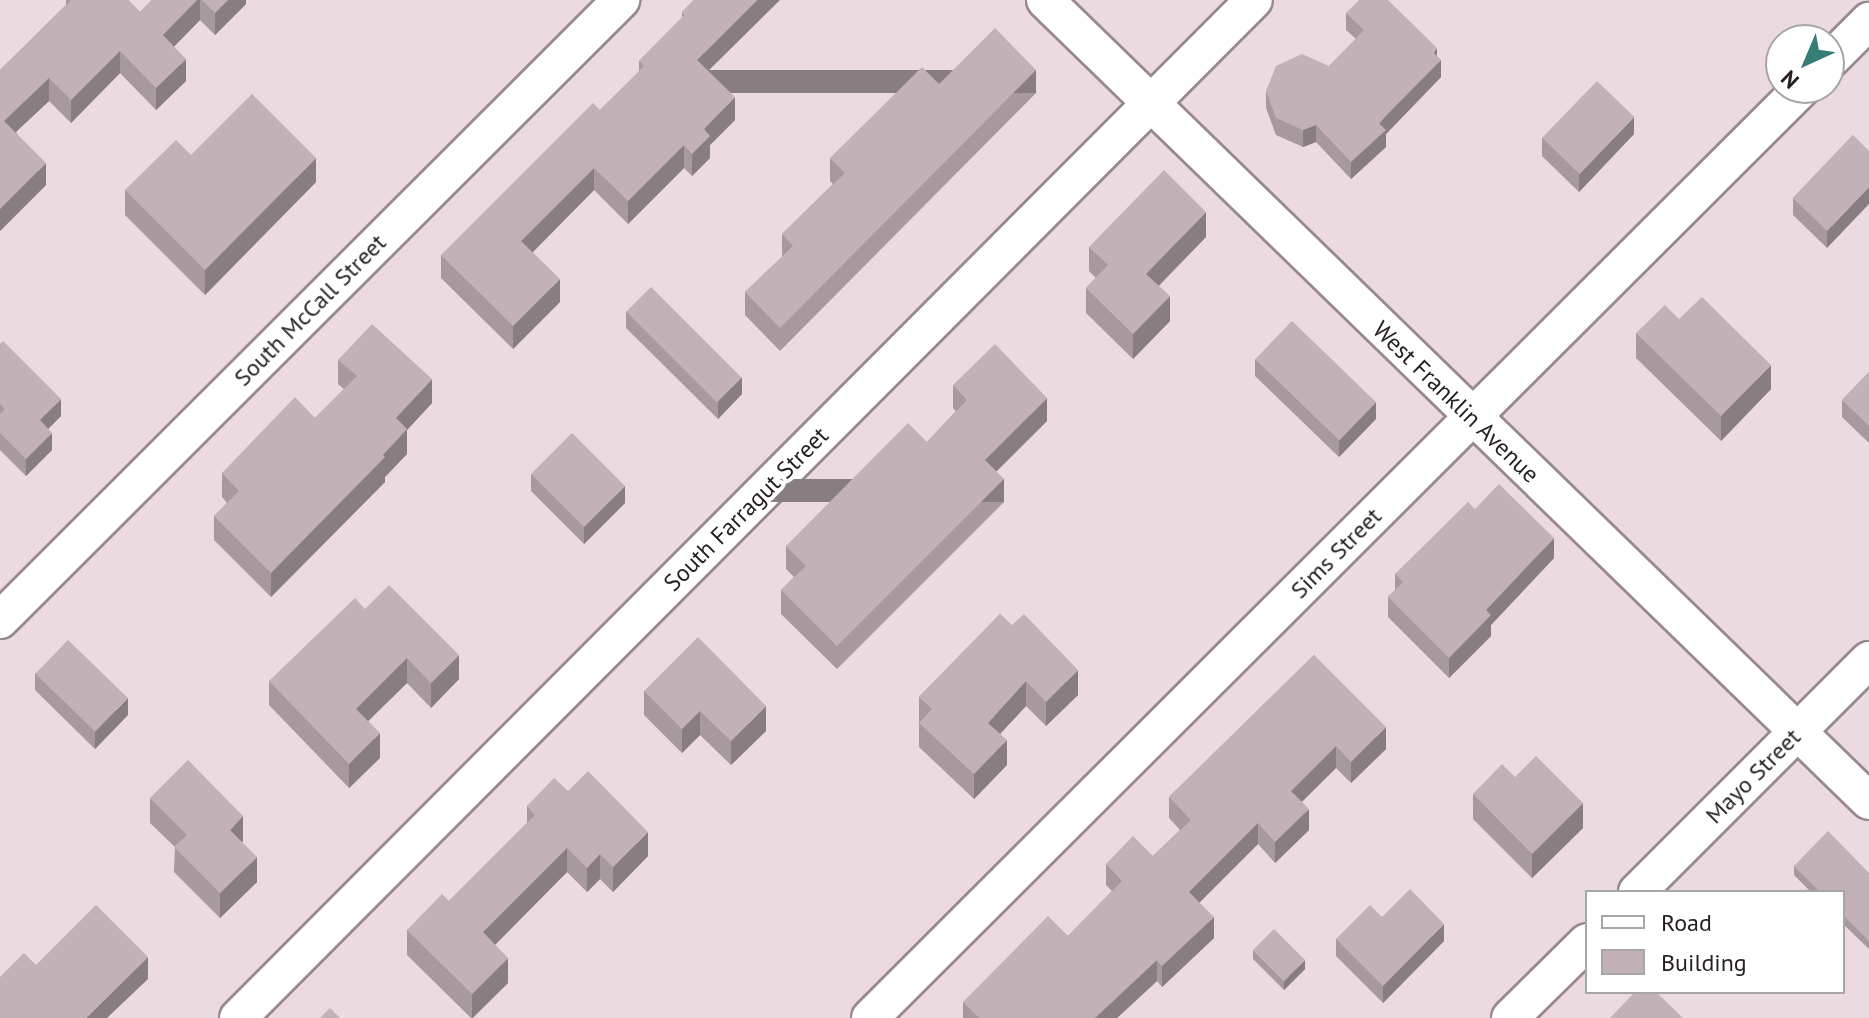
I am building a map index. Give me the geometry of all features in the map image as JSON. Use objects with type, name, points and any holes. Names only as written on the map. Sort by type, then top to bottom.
[{"type":"street","name":"South McCall Street","points":[[0,620],[621,0]]},
{"type":"street","name":"West Franklin Avenue","points":[[1045,0],[1869,801]]},
{"type":"street","name":"South Farragut Street","points":[[238,1018],[1254,0]]},
{"type":"street","points":[[1845,45],[1869,21]]},
{"type":"street","name":"Sims Street","points":[[870,1018],[1786,104]]},
{"type":"street","name":"Mayo Street","points":[[1639,890],[1869,660]]},
{"type":"street","points":[[1510,1018],[1585,944]]},
{"type":"building","points":[[70,0],[128,0],[140,12],[152,0],[197,0],[163,35],[186,59],[156,88],[120,51],[71,100],[49,78],[4,121],[46,163],[0,209],[0,70]]},
{"type":"building","points":[[202,0],[228,0],[215,13]]},
{"type":"building","points":[[694,0],[757,0],[697,60],[735,97],[704,129],[710,136],[692,154],[684,145],[628,201],[594,168],[521,241],[560,279],[513,326],[441,255],[593,103],[600,110],[644,66],[639,61],[684,15],[682,12]]},
{"type":"building","points":[[1359,0],[1388,0],[1437,48],[1433,52],[1441,60],[1379,123],[1386,130],[1351,162],[1316,125],[1303,130],[1276,118],[1266,91],[1276,66],[1302,54],[1329,66],[1364,30],[1346,13]]},
{"type":"building","points":[[995,28],[1036,70],[780,328],[745,292],[793,246],[782,234],[845,173],[830,158],[922,67],[939,84]]},
{"type":"building","points":[[1597,81],[1634,117],[1580,174],[1542,138]]},
{"type":"building","points":[[252,94],[316,158],[205,270],[125,190],[176,140],[191,155]]},
{"type":"building","points":[[1853,135],[1869,151],[1869,187],[1827,231],[1793,198]]},
{"type":"building","points":[[1164,170],[1206,212],[1146,274],[1170,296],[1133,334],[1086,288],[1108,265],[1089,247]]},
{"type":"building","points":[[651,287],[742,378],[717,402],[626,312]]},
{"type":"building","points":[[1702,297],[1771,365],[1721,416],[1636,333],[1665,305],[1679,319]]},
{"type":"building","points":[[1292,321],[1376,402],[1339,440],[1255,359]]},
{"type":"building","points":[[372,324],[432,379],[396,418],[407,429],[383,455],[385,457],[271,573],[214,516],[239,491],[222,473],[295,397],[315,418],[357,376],[338,360]]},
{"type":"building","points":[[3,341],[61,399],[40,420],[52,433],[26,459],[0,433],[0,414],[5,409],[0,404],[0,344]]},
{"type":"building","points":[[995,344],[1047,398],[985,460],[1004,479],[837,646],[781,590],[806,566],[786,546],[908,423],[927,442],[967,400],[953,385]]},
{"type":"building","points":[[1869,372],[1869,426],[1842,400]]},
{"type":"building","points":[[572,433],[625,486],[584,527],[531,474]]},
{"type":"building","points":[[1499,484],[1554,538],[1486,610],[1491,615],[1449,658],[1388,597],[1403,582],[1395,574],[1468,502],[1475,509]]},
{"type":"building","points":[[389,585],[459,655],[431,683],[407,658],[356,709],[380,733],[349,764],[269,681],[355,598],[365,609]]},
{"type":"building","points":[[1000,614],[1012,625],[1024,614],[1078,670],[1046,702],[1026,681],[988,723],[1007,740],[974,774],[919,723],[932,709],[919,697]]},
{"type":"building","points":[[698,637],[766,706],[731,741],[700,711],[682,729],[644,691]]},
{"type":"building","points":[[68,640],[128,698],[95,731],[35,674]]},
{"type":"building","points":[[1314,655],[1386,727],[1351,762],[1336,746],[1291,791],[1309,809],[1275,842],[1258,823],[1189,892],[1214,917],[1162,966],[1157,960],[1095,1018],[979,1018],[963,1002],[1048,916],[1068,936],[1122,881],[1106,864],[1133,836],[1153,856],[1191,820],[1169,797]]},
{"type":"building","points":[[1536,756],[1583,803],[1532,854],[1473,794],[1502,764],[1515,777]]},
{"type":"building","points":[[188,760],[243,816],[230,830],[257,857],[220,893],[174,847],[187,835],[150,798]]},
{"type":"building","points":[[588,771],[648,832],[613,867],[600,854],[587,868],[567,848],[483,932],[508,958],[472,994],[407,930],[442,894],[449,901],[535,815],[527,806],[554,778],[568,791]]},
{"type":"building","points":[[1828,831],[1869,873],[1869,941],[1845,917],[1845,890],[1818,890],[1794,866]]},
{"type":"building","points":[[1410,889],[1444,924],[1383,986],[1336,939],[1370,905],[1382,917]]},
{"type":"building","points":[[96,905],[148,957],[86,1018],[0,1018],[0,977],[24,953],[36,965]]},
{"type":"building","points":[[1274,929],[1305,960],[1284,981],[1253,950]]},
{"type":"building","points":[[1633,994],[1658,994],[1683,1018],[1610,1018]]},
{"type":"building","points":[[330,1008],[340,1018],[320,1018]]}]
